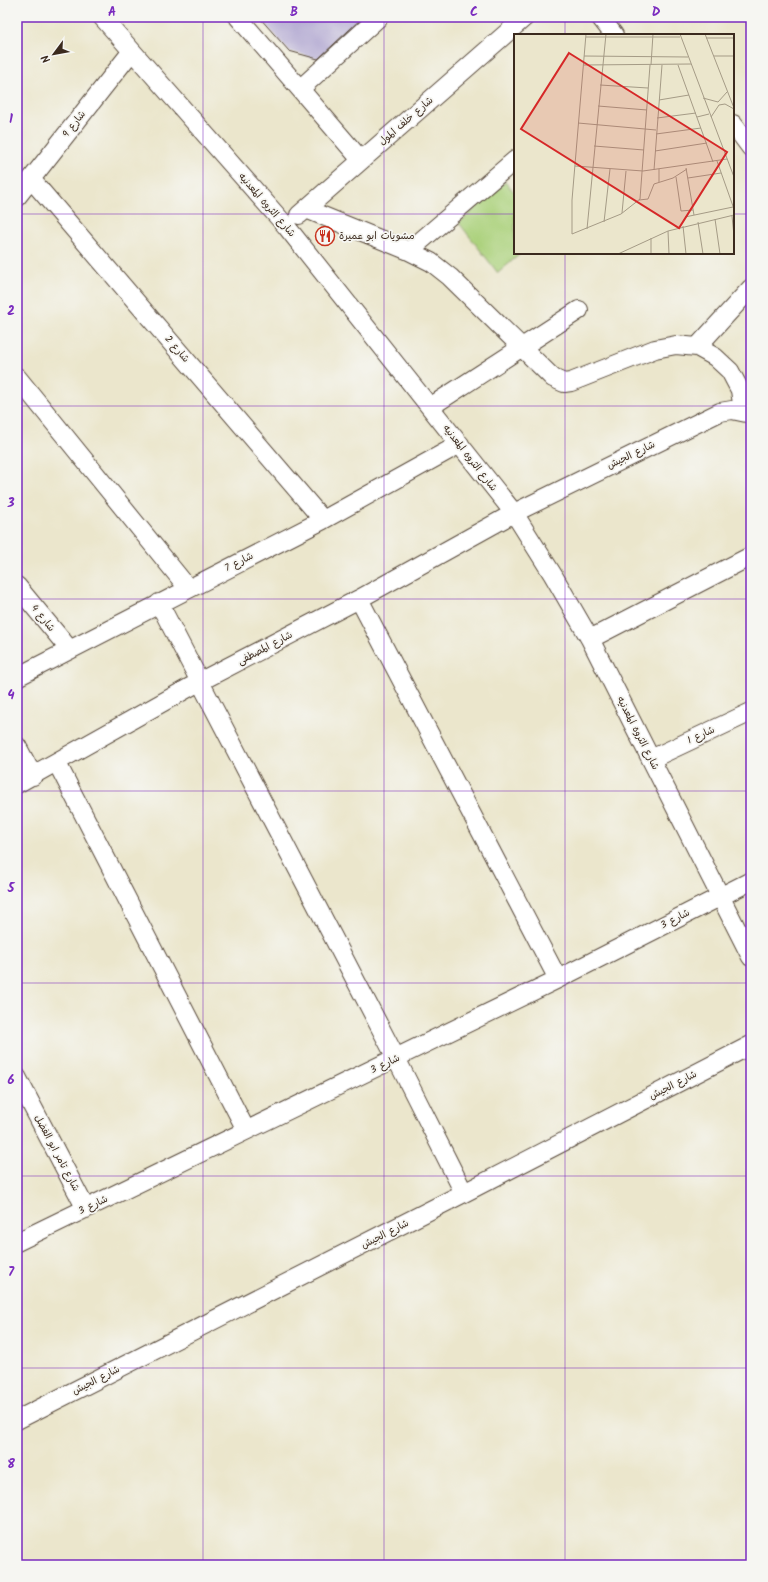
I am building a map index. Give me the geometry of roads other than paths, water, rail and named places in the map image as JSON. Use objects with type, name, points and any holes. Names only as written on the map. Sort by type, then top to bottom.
[{"type":"street","points":[[238,17],[361,160]]},
{"type":"street","points":[[300,89],[380,17]]},
{"type":"street","name":"شارع خلف المول","points":[[286,226],[525,17]]},
{"type":"street","points":[[600,17],[613,34]]},
{"type":"street","name":"شارع الثروه المعدنيه","points":[[111,21],[132,51],[286,226],[514,513],[553,575],[590,639],[751,957]]},
{"type":"street","name":"شارع 9","points":[[17,197],[132,51]]},
{"type":"street","points":[[734,125],[751,148]]},
{"type":"street","points":[[409,251],[514,161]]},
{"type":"street","name":"شارع 2","points":[[31,179],[322,520]]},
{"type":"street","points":[[306,209],[409,251],[431,262],[450,277],[553,378],[564,383],[571,382],[655,349],[676,345],[697,348],[716,356],[730,371],[740,390],[747,412]]},
{"type":"street","points":[[697,348],[751,288]]},
{"type":"street","points":[[430,407],[523,348],[579,310]]},
{"type":"street","points":[[17,377],[188,588]]},
{"type":"street","name":"شارع الجيش","points":[[514,513],[720,412],[732,410],[747,412]]},
{"type":"street","name":"شارع 7","points":[[17,677],[322,520],[460,444]]},
{"type":"street","name":"شارع المصطفى","points":[[17,784],[57,763],[199,682],[359,599],[514,513]]},
{"type":"street","points":[[590,639],[751,556]]},
{"type":"street","name":"شارع 4","points":[[17,586],[70,650]]},
{"type":"street","points":[[359,599],[558,979]]},
{"type":"street","points":[[159,603],[396,1058],[464,1193]]},
{"type":"street","name":"شارع 1","points":[[651,759],[751,712]]},
{"type":"street","points":[[17,746],[33,776]]},
{"type":"street","points":[[57,763],[246,1130]]},
{"type":"street","name":"شارع 3","points":[[17,1242],[558,979],[751,881]]},
{"type":"street","name":"شارع الجيش","points":[[18,1418],[464,1193],[751,1045]]},
{"type":"street","name":"شارع تامر ابو الفضل","points":[[17,1077],[86,1209]]},
{"type":"place","name":"مشويات ابو عميرة","points":[[325,236]]}]
